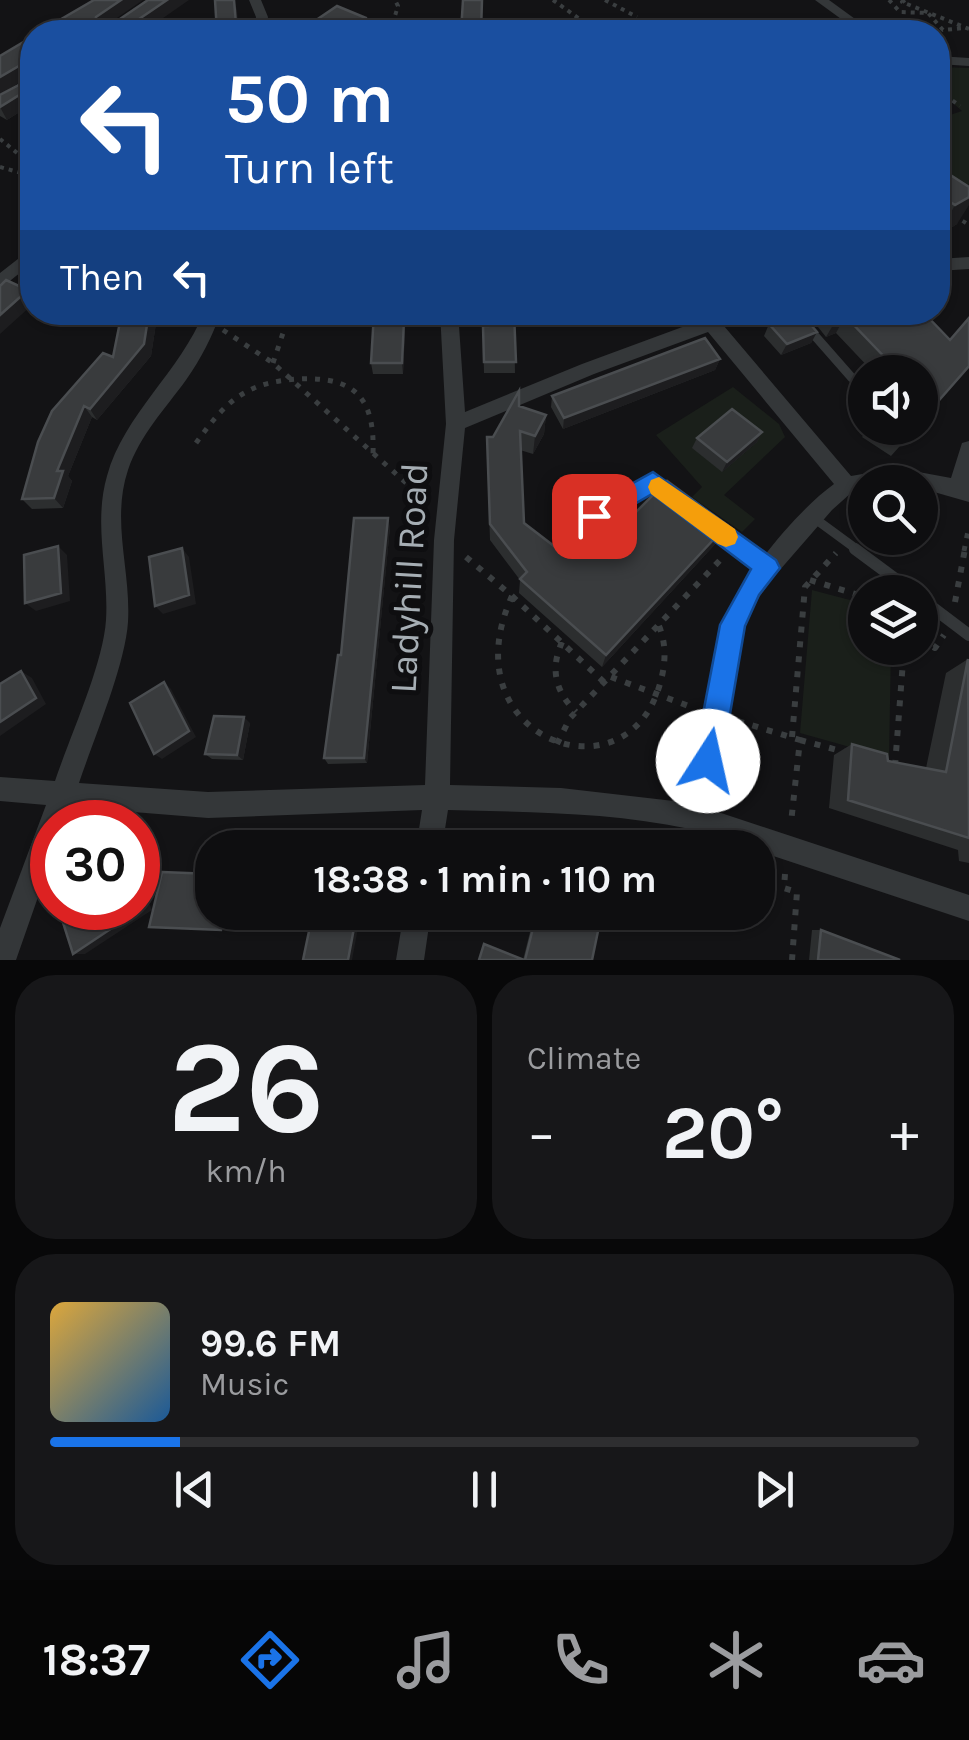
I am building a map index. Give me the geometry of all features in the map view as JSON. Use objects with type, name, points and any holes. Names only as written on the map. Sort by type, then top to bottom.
[{"type":"street","points":[[821,0],[850,20]]},
{"type":"street","points":[[0,283],[20,265]]},
{"type":"street","points":[[61,800],[115,640],[119,612],[107,526],[118,472],[138,426],[184,373],[198,352],[208,325]]},
{"type":"street","name":"Ladyhill Road","points":[[432,830],[437,797],[445,529],[456,424],[450,325]]},
{"type":"street","points":[[456,424],[588,369],[709,325]]},
{"type":"street","points":[[713,325],[847,484]]},
{"type":"street","points":[[708,761],[732,625],[751,587],[847,484],[887,477],[964,491],[969,448]]},
{"type":"street","points":[[0,789],[208,804],[437,797],[561,801],[691,816],[969,908]]},
{"type":"street","points":[[2,960],[30,885]]},
{"type":"street","points":[[410,960],[415,930]]},
{"type":"lane","points":[[805,325],[848,373]]},
{"type":"lane","points":[[594,516],[653,482],[679,501]]},
{"type":"lane","points":[[814,518],[890,575]]},
{"type":"lane","points":[[707,522],[768,568]]},
{"type":"lane","points":[[938,612],[969,634]]},
{"type":"path","points":[[553,0],[580,20]]},
{"type":"path","points":[[605,0],[620,12],[642,20]]},
{"type":"path","points":[[888,0],[900,12],[928,13],[934,20]]},
{"type":"path","points":[[901,1],[945,20]]},
{"type":"path","points":[[620,12],[637,16]]},
{"type":"path","points":[[950,99],[960,106]]},
{"type":"path","points":[[0,138],[20,155]]},
{"type":"path","points":[[953,214],[969,225]]},
{"type":"path","points":[[222,325],[273,363],[373,454],[512,596],[608,680],[849,753]]},
{"type":"path","points":[[273,363],[283,325]]},
{"type":"path","points":[[196,443],[241,395],[290,380],[336,380],[360,394],[371,416],[373,454]]},
{"type":"path","points":[[938,643],[952,622],[969,526]]},
{"type":"path","points":[[788,848],[805,587],[846,542]]},
{"type":"path","points":[[557,744],[576,712],[714,566]]},
{"type":"path","points":[[810,580],[848,592]]},
{"type":"path","points":[[512,596],[501,630],[497,662],[503,696],[522,724],[557,744],[586,747],[624,735],[652,711],[659,697],[665,643],[659,626]]},
{"type":"path","points":[[562,642],[553,668],[555,680],[558,692],[576,712]]},
{"type":"path","points":[[881,762],[897,767],[903,665]]},
{"type":"path","points":[[792,960],[797,892]]},
{"type":"shaded area","points":[[950,67],[969,68],[969,196],[950,184],[950,115],[962,111],[950,100]]},
{"type":"shaded area","points":[[733,387],[779,424],[785,437],[724,495],[755,519],[742,532],[692,497],[702,487],[656,435]]},
{"type":"shaded area","points":[[812,590],[848,600],[848,665],[891,665],[889,758],[800,733]]},
{"type":"building","points":[[94,0],[121,0],[95,20],[60,20]]},
{"type":"building","points":[[148,0],[167,0],[138,20],[118,20]]},
{"type":"building","points":[[215,0],[234,0],[236,20],[216,20]]},
{"type":"building","points":[[463,0],[482,0],[481,20],[462,20]]},
{"type":"building","points":[[337,6],[366,20],[316,20]]},
{"type":"building","points":[[20,44],[20,65],[0,77],[0,56]]},
{"type":"building","points":[[20,84],[20,94],[0,107],[0,95]]},
{"type":"building","points":[[950,175],[969,187],[969,197],[955,205],[950,202]]},
{"type":"building","points":[[6,280],[20,286],[20,297],[0,315],[0,286]]},
{"type":"building","points":[[969,318],[969,366],[938,401],[938,355],[883,355],[854,325],[936,325],[950,340]]},
{"type":"building","points":[[119,325],[147,325],[144,344],[90,409],[84,406],[57,471],[63,471],[54,498],[22,499],[38,442],[52,411],[103,353],[113,357]]},
{"type":"building","points":[[373,325],[404,325],[402,363],[371,363]]},
{"type":"building","points":[[515,325],[516,362],[484,362],[483,326]]},
{"type":"building","points":[[770,325],[811,325],[817,332],[787,344]]},
{"type":"building","points":[[705,338],[720,359],[564,418],[552,396]]},
{"type":"building","points":[[519,391],[519,406],[546,415],[535,436],[520,431],[524,523],[554,546],[570,531],[596,552],[667,481],[727,525],[606,655],[520,579],[527,572],[490,524],[487,437],[493,437]]},
{"type":"building","points":[[732,409],[762,432],[727,462],[697,438]]},
{"type":"building","points":[[354,518],[388,518],[364,758],[324,758],[341,655]]},
{"type":"building","points":[[58,546],[61,593],[25,603],[24,555]]},
{"type":"building","points":[[182,548],[189,595],[155,606],[149,557]]},
{"type":"building","points":[[968,659],[969,838],[848,800],[852,744],[887,754],[888,761],[946,772]]},
{"type":"building","points":[[21,671],[36,698],[0,722],[0,684]]},
{"type":"building","points":[[164,682],[189,731],[154,754],[130,703]]},
{"type":"building","points":[[214,716],[244,717],[237,755],[205,754]]},
{"type":"building","points":[[162,872],[195,873],[195,929],[160,927]]},
{"type":"building","points":[[65,930],[109,930],[73,954]]},
{"type":"building","points":[[309,930],[354,930],[348,960],[303,960]]},
{"type":"building","points":[[532,930],[598,930],[592,960],[525,960]]},
{"type":"building","points":[[821,930],[900,960],[818,960]]},
{"type":"building","points":[[484,944],[524,960],[479,960]]},
{"type":"slow traffic","points":[[659,487],[726,537]]},
{"type":"route","points":[[594,516],[653,482],[768,568],[751,587],[732,625],[708,761]]}]
